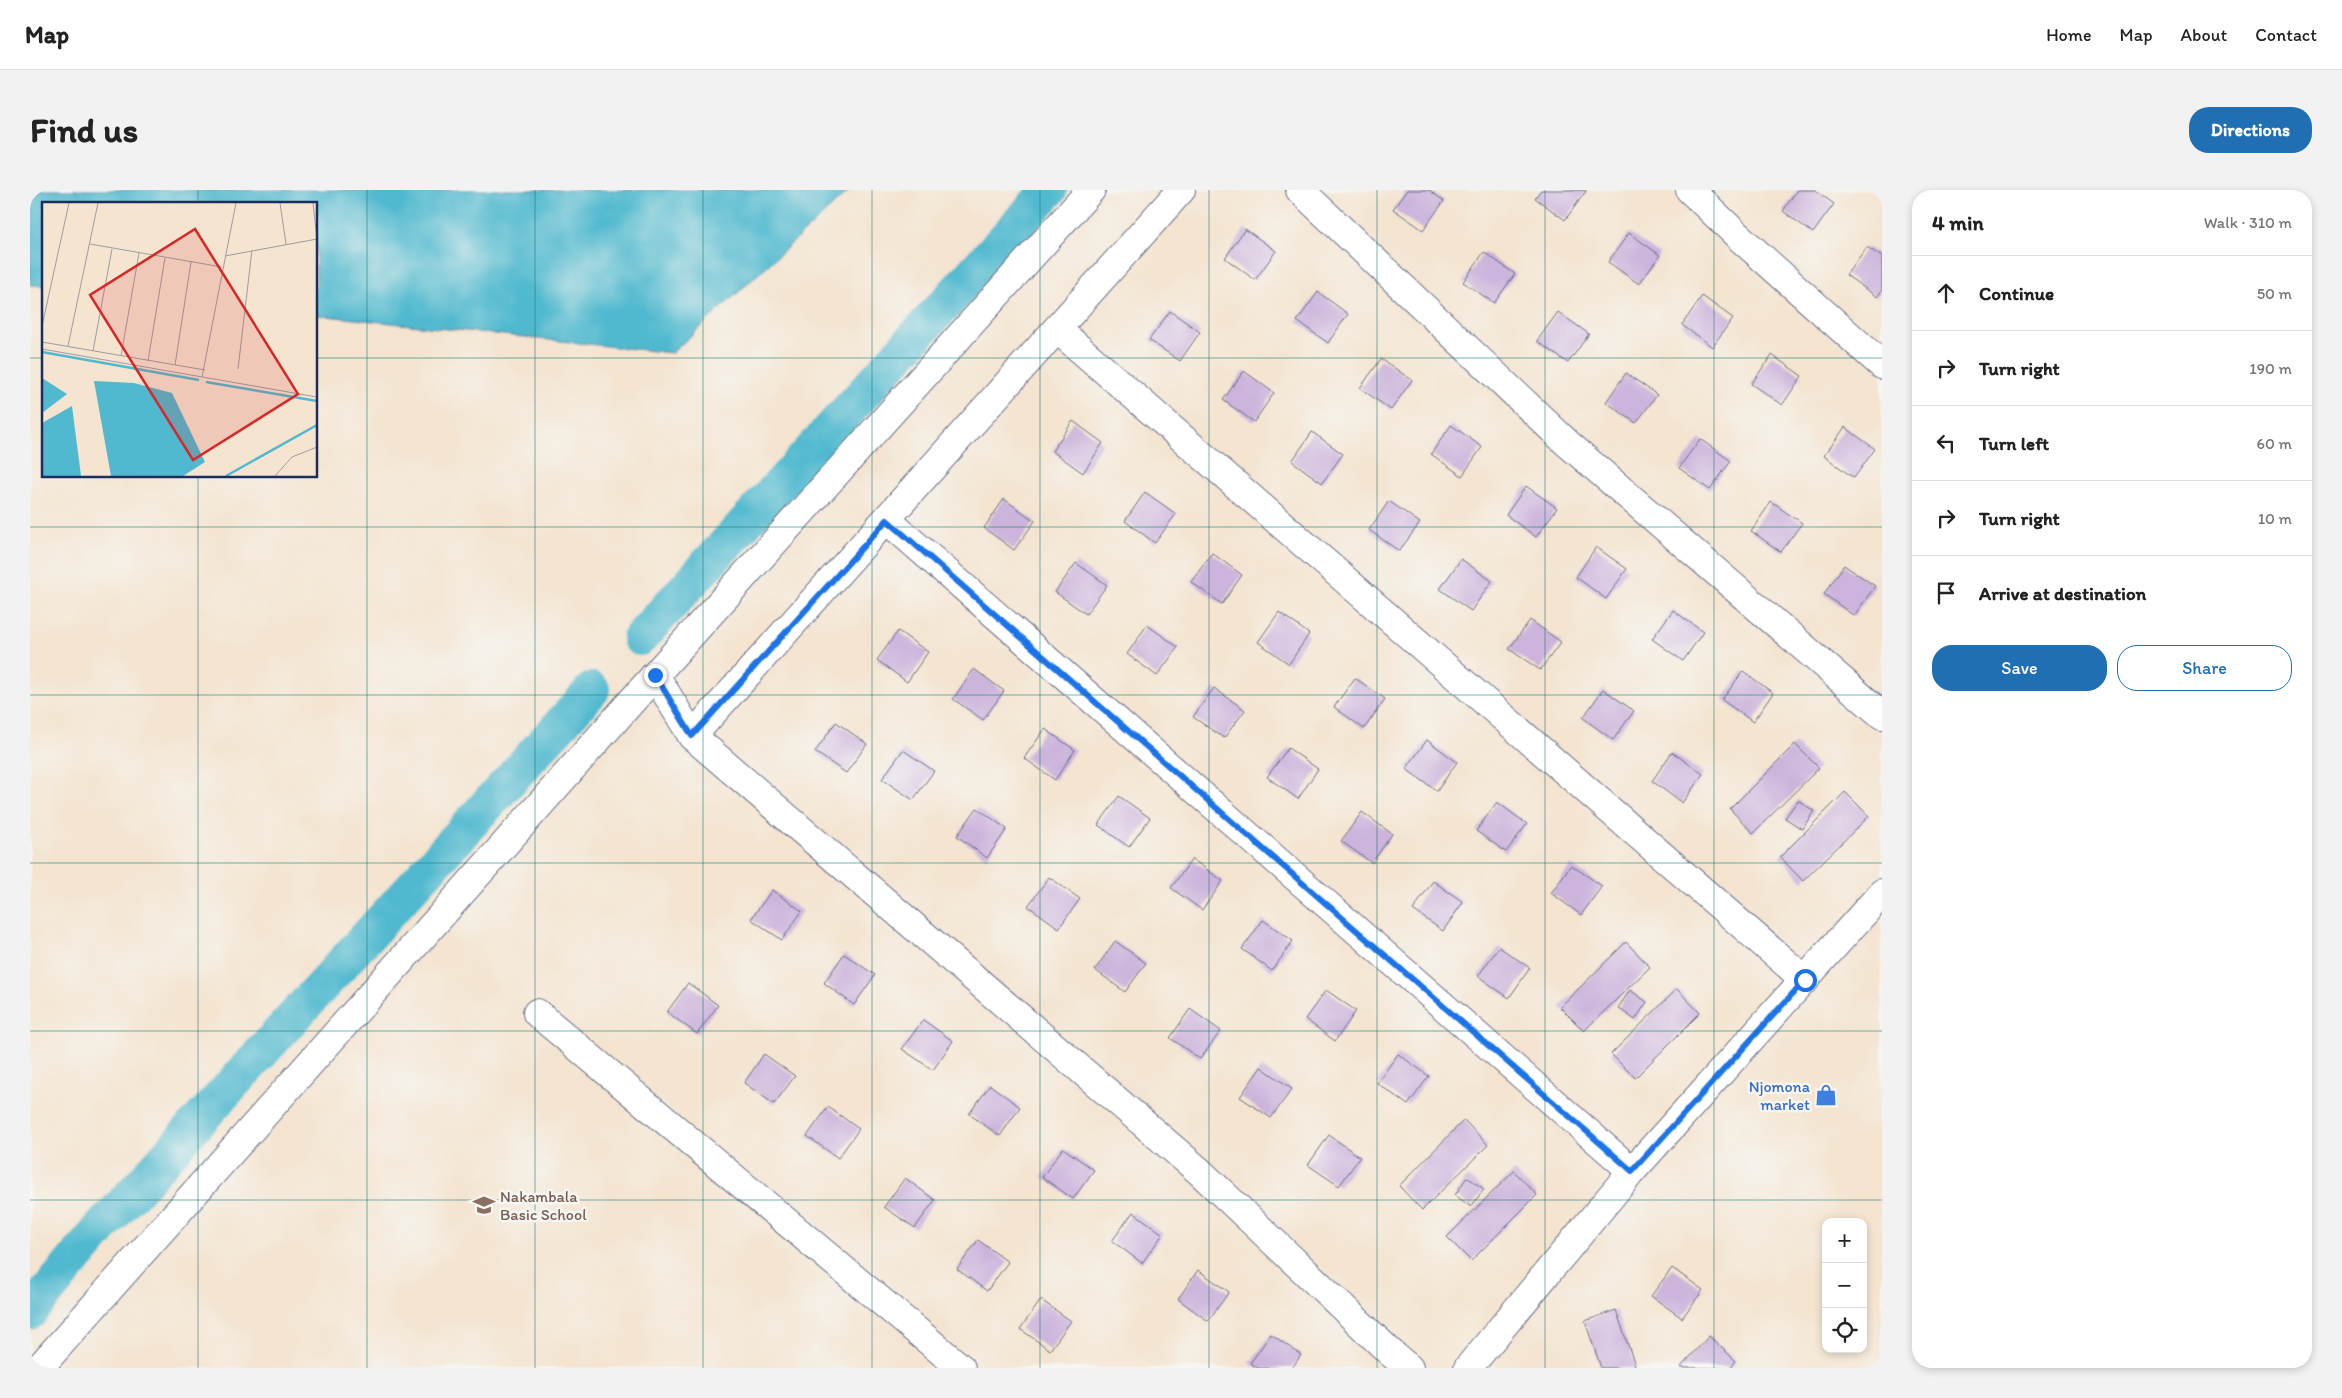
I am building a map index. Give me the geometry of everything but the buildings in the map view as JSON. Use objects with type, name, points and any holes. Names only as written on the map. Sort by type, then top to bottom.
[{"type":"lane","points":[[39,1368],[655,675],[1091,190]]},
{"type":"lane","points":[[692,736],[1180,190]]},
{"type":"lane","points":[[1300,190],[1567,443],[1882,715]]},
{"type":"lane","points":[[1690,190],[1739,237],[1882,365]]},
{"type":"lane","points":[[1056,328],[1805,980]]},
{"type":"lane","points":[[887,520],[1632,1171]]},
{"type":"lane","points":[[655,675],[692,736],[1199,1170],[1409,1368]]},
{"type":"lane","points":[[1468,1368],[1632,1171],[1882,893]]},
{"type":"lane","points":[[537,1013],[962,1368]]},
{"type":"water","points":[[30,190],[850,190],[672,353],[318,315],[318,202],[42,202],[42,286],[30,285]]},
{"type":"waterway","points":[[640,638],[1049,190]]},
{"type":"waterway","points":[[30,1312],[102,1227],[592,690]]},
{"type":"place","name":"Njomona market","points":[[1826,1095]]},
{"type":"place","name":"Nakambala Basic School","points":[[484,1205]]},
{"type":"route","points":[[655,675],[692,736],[887,520],[1170,764],[1632,1171],[1805,980]]}]
